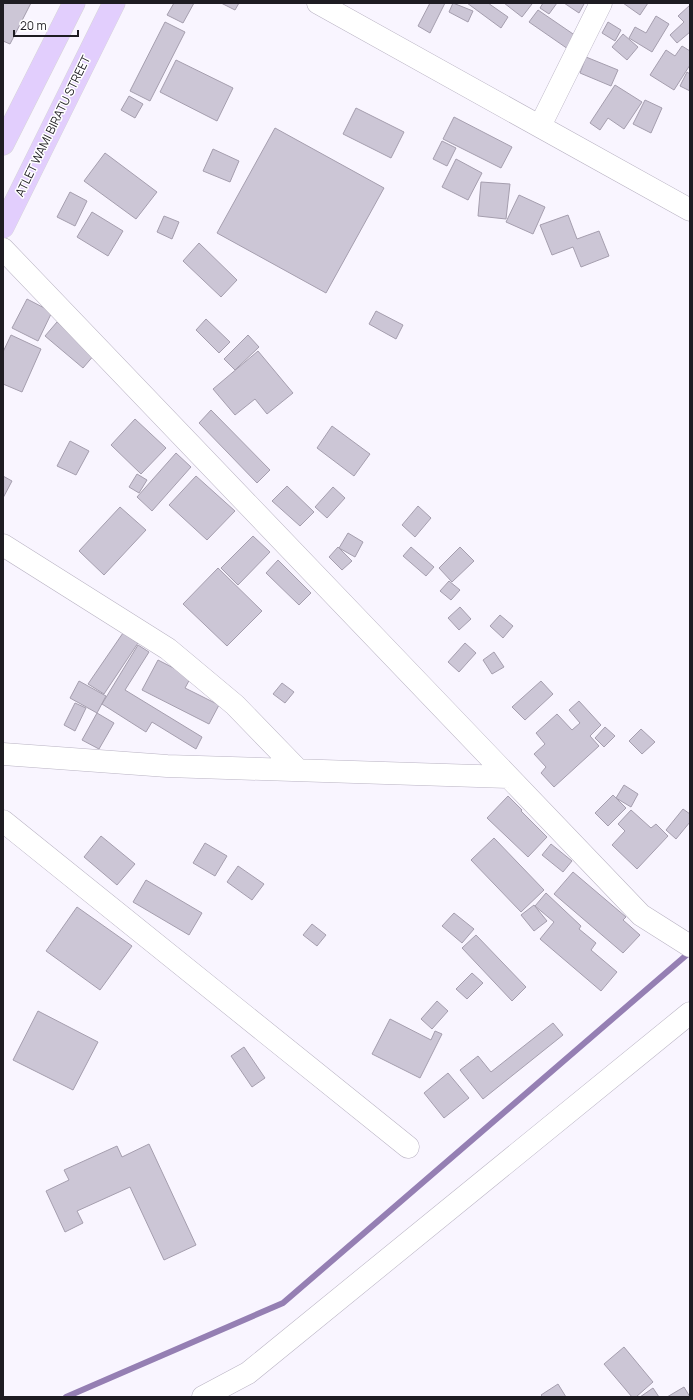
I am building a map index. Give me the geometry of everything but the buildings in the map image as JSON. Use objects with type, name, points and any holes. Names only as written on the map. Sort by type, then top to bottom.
[{"type":"main road","points":[[3,144],[74,3]]},
{"type":"main road","name":"ATLET WAMI BIRATU STREET","points":[[3,227],[114,3]]},
{"type":"street","points":[[318,3],[690,210]]},
{"type":"street","points":[[540,126],[594,5]]},
{"type":"street","points":[[3,249],[641,915],[690,946]]},
{"type":"street","points":[[3,545],[168,650],[235,705],[298,770]]},
{"type":"street","points":[[3,754],[167,766],[508,777]]},
{"type":"street","points":[[3,820],[408,1148]]},
{"type":"street","points":[[203,1397],[248,1373],[690,1013]]},
{"type":"waterway","points":[[66,1397],[283,1303],[690,952]]}]
